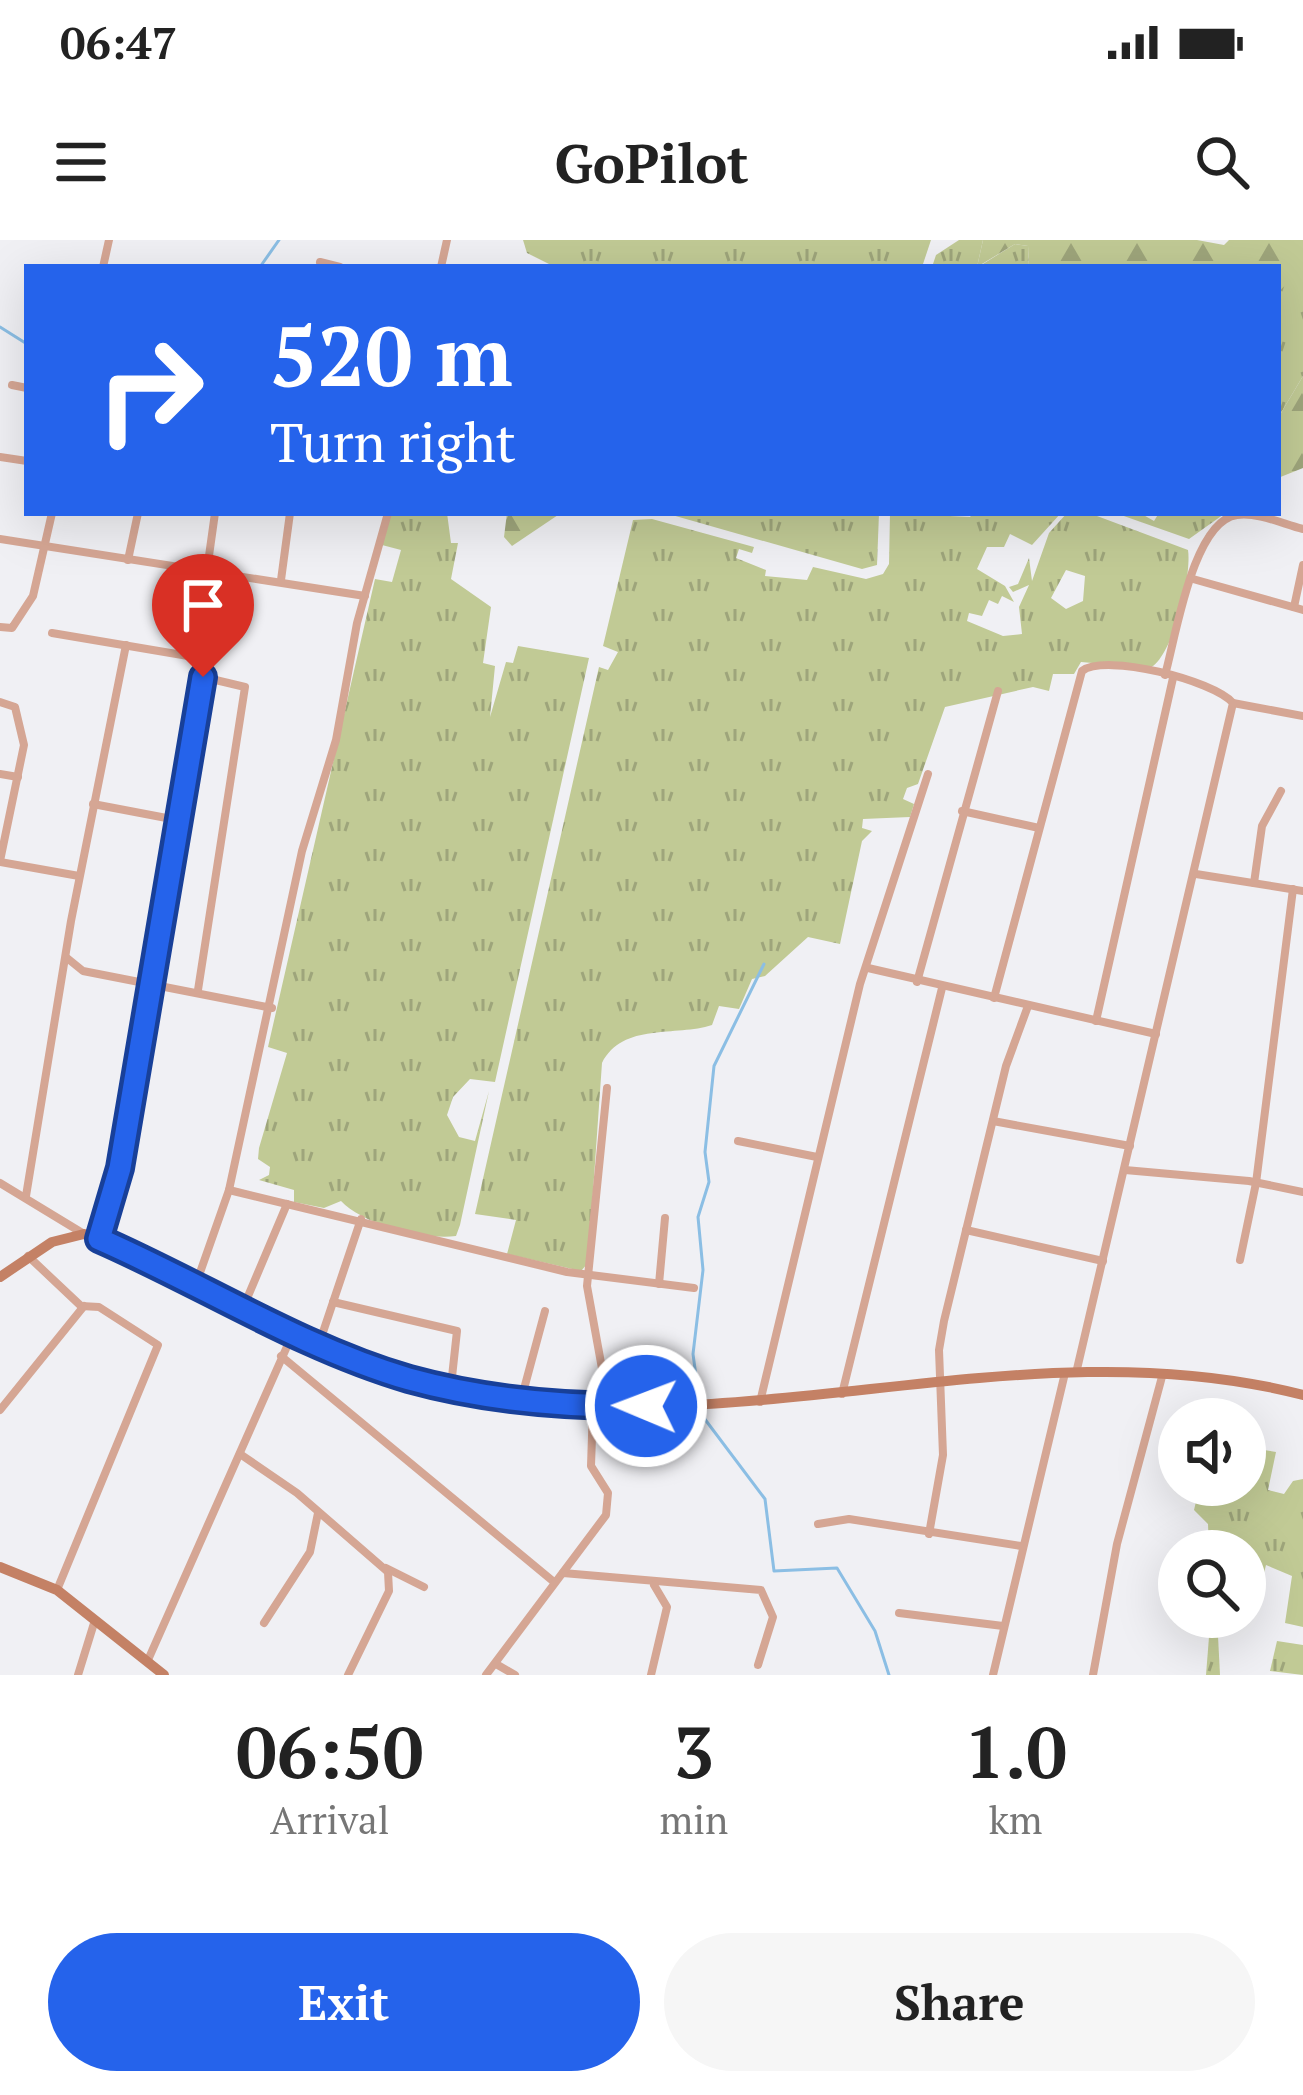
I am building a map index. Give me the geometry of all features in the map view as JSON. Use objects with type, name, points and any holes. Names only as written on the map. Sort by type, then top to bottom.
[{"type":"street","points":[[320,262],[328,264]]},
{"type":"street","points":[[12,385],[24,387]]},
{"type":"street","points":[[0,627],[12,628],[27,612],[51,516]]},
{"type":"street","points":[[128,560],[137,516]]},
{"type":"street","points":[[207,570],[215,516]]},
{"type":"street","points":[[281,580],[290,516]]},
{"type":"street","points":[[196,1284],[229,1190],[272,1008],[302,851],[336,740],[364,596],[387,516]]},
{"type":"street","points":[[1096,1021],[1192,579],[1204,537],[1232,516]]},
{"type":"street","points":[[1238,516],[1303,529]]},
{"type":"street","points":[[0,539],[364,596]]},
{"type":"street","points":[[1192,579],[1298,608],[1303,565]]},
{"type":"street","points":[[99,1239],[120,1168],[148,982],[222,572]]},
{"type":"street","points":[[52,633],[206,658]]},
{"type":"street","points":[[26,1196],[93,804],[126,645]]},
{"type":"street","points":[[994,998],[1082,671],[1102,663],[1169,676],[1212,686],[1233,703],[1303,716]]},
{"type":"street","points":[[198,990],[244,687],[203,677]]},
{"type":"street","points":[[917,982],[998,691]]},
{"type":"street","points":[[0,702],[15,707],[24,729],[0,861],[80,876]]},
{"type":"street","points":[[992,1675],[1021,1546],[1103,1261],[1233,703]]},
{"type":"street","points":[[0,774],[18,777]]},
{"type":"street","points":[[760,1404],[817,1157],[868,968],[928,774]]},
{"type":"street","points":[[1254,883],[1262,826],[1281,791]]},
{"type":"street","points":[[93,804],[177,820]]},
{"type":"street","points":[[962,811],[1039,829]]},
{"type":"street","points":[[1196,874],[1298,890],[1256,1183],[1240,1260]]},
{"type":"street","points":[[67,958],[82,971],[272,1008]]},
{"type":"street","points":[[868,968],[1156,1034]]},
{"type":"street","points":[[64,979],[82,971]]},
{"type":"street","points":[[842,1394],[942,988]]},
{"type":"street","points":[[929,1534],[943,1455],[944,1321],[993,1121],[1028,1006]]},
{"type":"street","points":[[608,1088],[588,1275],[609,1407]]},
{"type":"street","points":[[993,1121],[1130,1146]]},
{"type":"street","points":[[738,1142],[817,1157]]},
{"type":"street","points":[[1124,1170],[1303,1192]]},
{"type":"street","points":[[0,1183],[84,1234],[319,1344],[409,1378],[521,1400],[609,1407],[760,1404],[1072,1369],[1251,1382],[1303,1395]]},
{"type":"street","points":[[229,1190],[588,1275],[694,1288]]},
{"type":"street","points":[[243,1309],[287,1204]]},
{"type":"street","points":[[659,1284],[665,1217]]},
{"type":"street","points":[[319,1344],[361,1219]]},
{"type":"street","points":[[966,1229],[1103,1261]]},
{"type":"street","points":[[0,1277],[61,1238],[84,1234]]},
{"type":"street","points":[[28,1256],[84,1306],[99,1307],[158,1345],[57,1590]]},
{"type":"street","points":[[333,1302],[457,1331],[451,1388]]},
{"type":"street","points":[[0,1410],[84,1306]]},
{"type":"street","points":[[521,1400],[545,1311]]},
{"type":"street","points":[[148,1660],[293,1333]]},
{"type":"street","points":[[281,1356],[554,1582]]},
{"type":"street","points":[[1093,1675],[1117,1544],[1163,1373]]},
{"type":"street","points":[[486,1675],[607,1515],[608,1493],[592,1466],[593,1406]]},
{"type":"street","points":[[240,1454],[384,1567],[424,1587]]},
{"type":"street","points":[[264,1623],[310,1552],[319,1512]]},
{"type":"street","points":[[818,1524],[849,1519],[1021,1546]]},
{"type":"street","points":[[0,1567],[57,1590],[164,1675]]},
{"type":"street","points":[[348,1675],[389,1591],[384,1567]]},
{"type":"street","points":[[561,1573],[766,1593],[772,1617],[758,1665]]},
{"type":"street","points":[[651,1675],[667,1607],[652,1584]]},
{"type":"street","points":[[898,1613],[1003,1626]]},
{"type":"street","points":[[78,1675],[95,1620]]},
{"type":"street","points":[[495,1664],[515,1675]]},
{"type":"green space","points":[[523,240],[931,240],[923,264],[549,264],[527,253]]},
{"type":"green space","points":[[959,240],[983,240],[978,264],[933,264],[936,255]]},
{"type":"green space","points":[[983,240],[1197,240],[1224,245],[1229,240],[1303,240],[1303,269],[1281,289],[1281,264],[1029,264],[1028,246],[1015,244],[978,264]]},
{"type":"green space","points":[[1015,244],[1028,246],[1029,264],[983,264]]},
{"type":"green space","points":[[1298,268],[1303,269],[1303,376],[1281,413],[1281,288]]},
{"type":"green space","points":[[1303,376],[1303,468],[1281,477],[1281,413]]},
{"type":"green space","points":[[389,516],[447,516],[451,543],[458,543],[451,579],[491,607],[483,663],[495,666],[490,717],[506,662],[513,663],[518,646],[589,658],[495,1082],[470,1079],[453,1097],[447,1115],[459,1137],[475,1141],[489,1091],[456,1236],[395,1229],[364,1217],[341,1201],[324,1208],[294,1202],[294,1190],[259,1180],[269,1175],[270,1167],[258,1159],[259,1148],[287,1053],[268,1047],[375,579],[392,582],[401,550],[382,545]]},
{"type":"green space","points":[[507,516],[557,516],[512,546],[504,537]]},
{"type":"green space","points":[[676,516],[879,516],[877,565],[862,569]]},
{"type":"green space","points":[[890,516],[1058,516],[1032,545],[1010,534],[1004,547],[987,547],[977,569],[1005,586],[1014,602],[1002,596],[998,604],[989,600],[982,616],[969,613],[967,621],[1003,636],[1022,634],[1019,607],[1029,585],[1013,592],[1009,587],[1018,584],[1029,558],[1032,581],[1049,533],[1064,516],[1097,516],[1188,550],[1184,596],[1173,633],[1150,668],[1081,662],[1074,674],[1053,674],[1049,691],[1033,687],[945,707],[918,784],[907,788],[903,799],[914,804],[910,817],[863,819],[862,828],[872,831],[862,841],[840,944],[808,937],[765,976],[752,979],[739,1009],[719,1006],[712,1025],[637,1036],[611,1050],[602,1063],[588,1263],[581,1271],[507,1254],[516,1220],[475,1214],[599,667],[608,670],[618,652],[603,646],[633,520],[652,519],[754,547],[752,553],[739,549],[736,558],[766,570],[765,576],[807,580],[813,567],[866,579],[883,574],[889,564]],"holes":[[[1066,570],[1085,576],[1083,601],[1066,609],[1051,598]]]},
{"type":"green space","points":[[1124,516],[1154,521],[1157,516],[1221,516],[1189,539]]},
{"type":"green space","points":[[1266,1450],[1276,1452],[1268,1490],[1284,1494],[1293,1481],[1303,1479],[1303,1627],[1285,1623],[1292,1576],[1266,1565],[1266,1530],[1208,1530],[1195,1506],[1266,1506]]},
{"type":"green space","points":[[1209,1638],[1218,1638],[1220,1675],[1206,1675]]},
{"type":"green space","points":[[1277,1641],[1303,1645],[1303,1675],[1270,1671]]},
{"type":"waterway","points":[[262,264],[279,240]]},
{"type":"waterway","points":[[0,327],[24,342]]},
{"type":"waterway","points":[[699,1398],[693,1354],[703,1270],[698,1217],[709,1182],[705,1152],[714,1066],[764,964]]},
{"type":"waterway","points":[[704,1418],[765,1499],[774,1571],[837,1568],[875,1631],[889,1675]]},
{"type":"route","points":[[203,677],[120,1168],[99,1239],[293,1333],[409,1378],[521,1400],[646,1406]]}]
